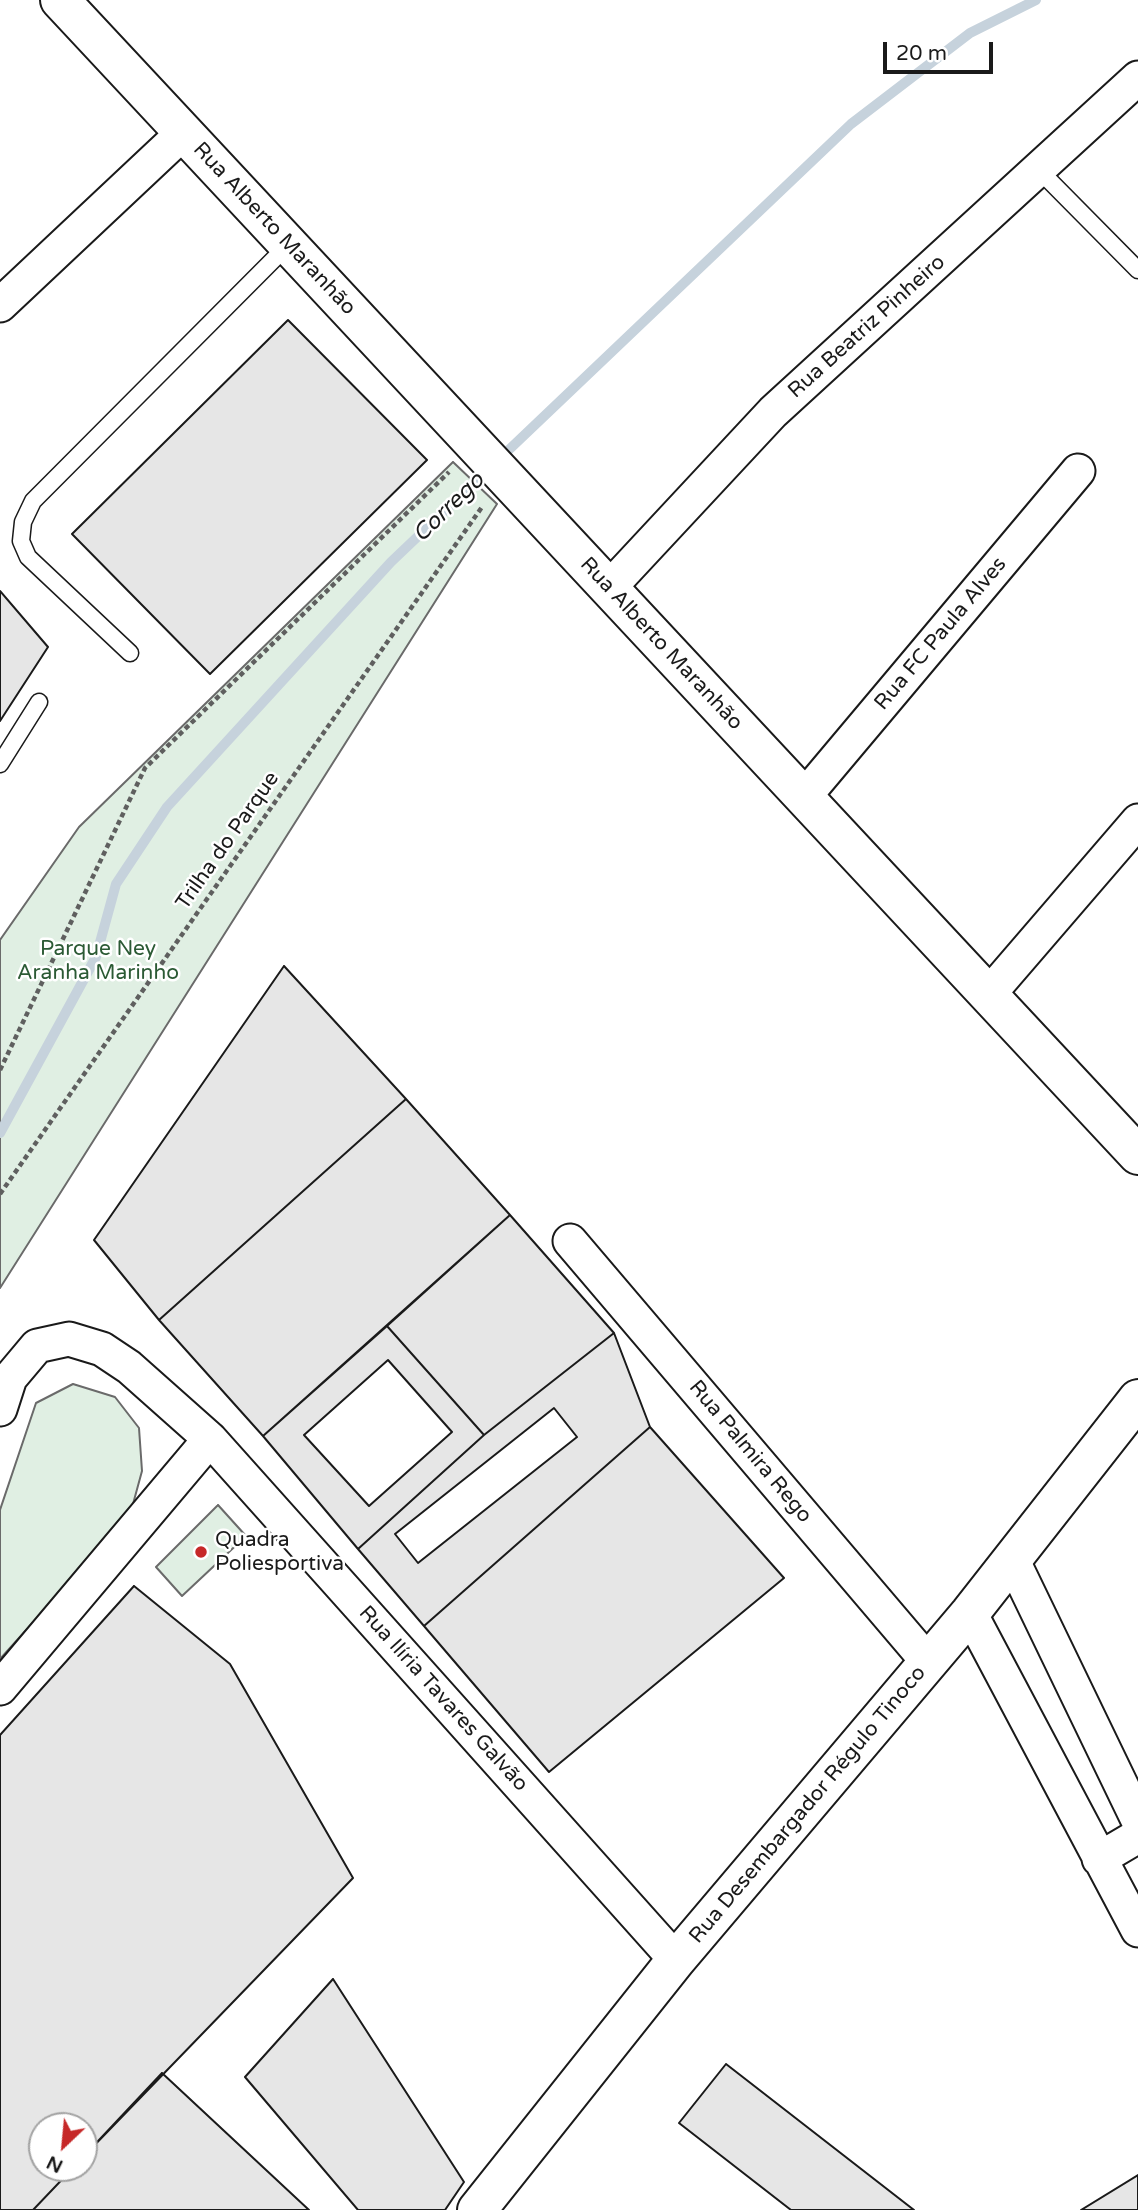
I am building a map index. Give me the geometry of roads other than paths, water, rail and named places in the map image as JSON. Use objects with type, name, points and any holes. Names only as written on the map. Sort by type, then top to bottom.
[{"type":"street","name":"Rua Alberto Maranhão","points":[[60,0],[288,244],[460,455],[521,494],[1138,1155]]},
{"type":"street","name":"Rua Beatriz Pinheiro","points":[[608,587],[773,412],[1138,78]]},
{"type":"street","name":"Rua Alberto Maranhão","points":[[0,304],[184,132]]},
{"type":"street","name":"Rua FC Paula Alves","points":[[804,797],[1078,471]]},
{"type":"street","points":[[989,995],[1138,821]]},
{"type":"street","name":"Rua Palmira Rego","points":[[570,1241],[929,1663]]},
{"type":"street","name":"Rua Ilíria Tavares Galvão","points":[[0,1409],[10,1378],[37,1346],[69,1339],[103,1349],[129,1367],[210,1439],[677,1960]]},
{"type":"street","name":"Rua Desembargador Régulo Tinoco","points":[[477,2210],[677,1960],[970,1613],[1138,1399]]},
{"type":"street","points":[[0,1688],[210,1439]]},
{"type":"street","points":[[1012,1559],[1138,1820]]},
{"type":"street","points":[[970,1613],[1138,1930]]},
{"type":"street","points":[[1099,1859],[1138,1836]]},
{"type":"lane","points":[[1039,170],[1138,270]]},
{"type":"lane","points":[[130,653],[28,557],[21,541],[23,522],[33,501],[288,244]]},
{"type":"lane","points":[[0,764],[39,702]]},
{"type":"waterway","name":"Corrego","points":[[0,1133],[96,957],[116,884],[167,807],[391,562],[851,124],[970,33],[1036,0]]},
{"type":"place","name":"Quadra Poliesportiva","points":[[201,1552]]},
{"type":"park label","name":"Parque Ney Aranha Marinho","points":[[98,961]]}]
